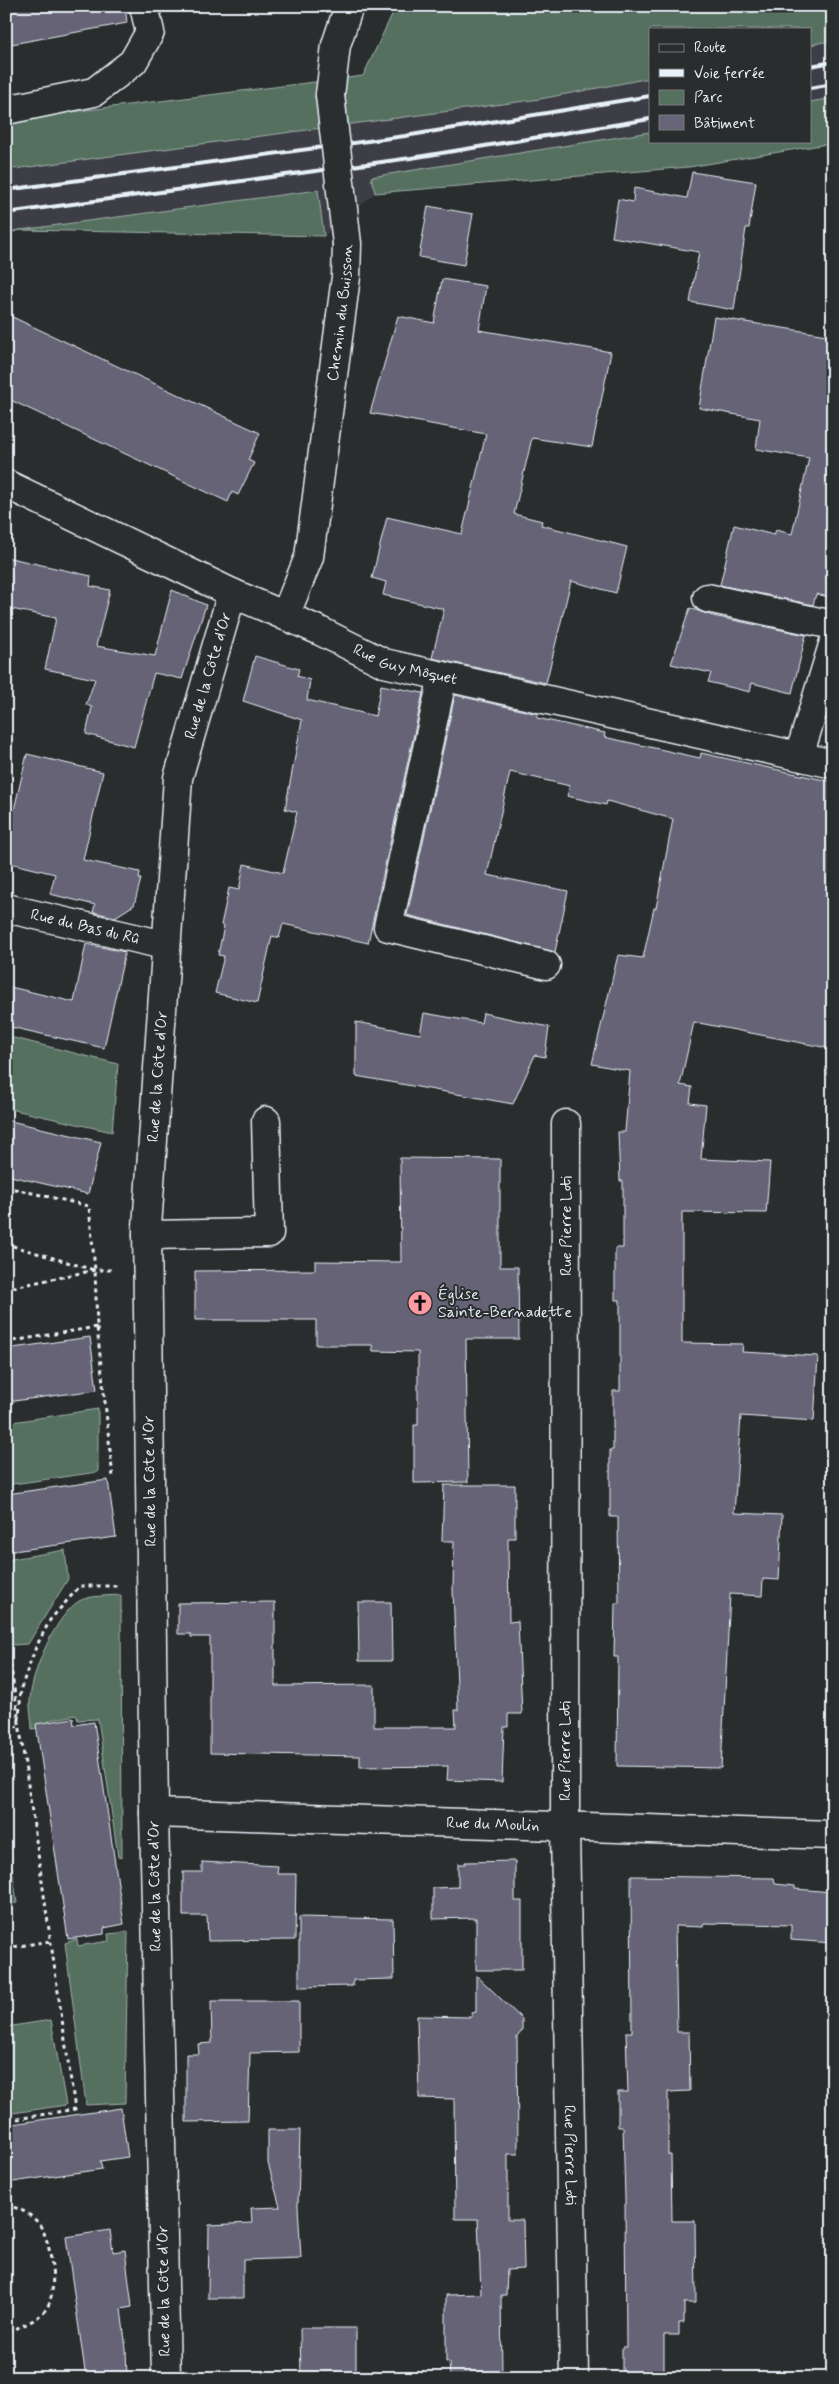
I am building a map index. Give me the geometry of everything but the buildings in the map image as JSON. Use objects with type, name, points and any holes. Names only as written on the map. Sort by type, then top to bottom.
[{"type":"street","points":[[6,110],[94,92],[133,62],[150,32],[144,6]]},
{"type":"street","name":"Chemin du Buisson","points":[[285,616],[309,557],[346,277],[347,244],[330,95],[336,45],[349,6]]},
{"type":"street","name":"Rue Guy Môquet","points":[[6,484],[232,593],[384,663],[833,764]]},
{"type":"street","name":"Rue de la Côte d'Or","points":[[166,2378],[154,1813],[147,1234],[164,945],[178,778],[232,593]]},
{"type":"street","points":[[707,598],[833,625]]},
{"type":"street","points":[[799,756],[833,645]]},
{"type":"street","points":[[443,676],[388,928],[546,965]]},
{"type":"street","name":"Rue du Bas du Rû","points":[[6,908],[164,945]]},
{"type":"street","points":[[147,1234],[269,1233],[266,1121]]},
{"type":"street","name":"Rue Pierre Loti","points":[[566,1124],[565,1827],[574,2378]]},
{"type":"street","name":"Rue du Moulin","points":[[154,1813],[833,1834]]},
{"type":"path","points":[[6,1187],[89,1206],[95,1270],[97,1327],[114,1487]]},
{"type":"path","points":[[6,1251],[13,1246],[95,1270]]},
{"type":"path","points":[[6,1282],[14,1287],[95,1270],[120,1270]]},
{"type":"path","points":[[6,1342],[97,1327]]},
{"type":"path","points":[[118,1577],[118,1586]]},
{"type":"path","points":[[19,1727],[21,1688],[36,1647],[50,1620],[80,1586],[123,1586]]},
{"type":"path","points":[[6,1633],[75,2109],[6,2121]]},
{"type":"path","points":[[6,1729],[19,1727]]},
{"type":"path","points":[[6,1948],[51,1941]]},
{"type":"path","points":[[6,2205],[23,2209],[39,2224],[48,2240],[53,2285],[47,2309],[26,2324],[6,2332]]},
{"type":"shaded area","points":[[833,7],[833,143],[689,167],[375,193],[324,236],[20,230],[6,234],[6,155],[311,82],[593,53],[649,42],[649,142],[812,142],[811,28]]},
{"type":"green space","points":[[396,6],[833,6],[833,40],[812,45],[812,28],[649,28],[649,78],[540,99],[6,170],[6,120],[363,76]]},
{"type":"green space","points":[[833,98],[833,143],[689,167],[375,193],[371,177],[649,132],[649,142],[812,142],[812,102]]},
{"type":"green space","points":[[318,190],[324,236],[21,230]]},
{"type":"green space","points":[[6,1036],[118,1064],[112,1132],[6,1108]]},
{"type":"green space","points":[[98,1409],[98,1472],[6,1485],[6,1423]]},
{"type":"green space","points":[[65,1550],[68,1579],[28,1644],[12,1645],[6,1560]]},
{"type":"green space","points":[[121,1595],[122,1858],[118,1857],[98,1719],[78,1720],[76,1715],[50,1720],[48,1726],[32,1729],[30,1702],[35,1674],[46,1645],[53,1631],[70,1608],[79,1601],[89,1598]]},
{"type":"green space","points":[[6,1826],[17,1903],[6,1904]]},
{"type":"green space","points":[[128,1932],[125,2103],[86,2105],[65,1943],[77,1939],[78,1946],[109,1941],[108,1934]]},
{"type":"green space","points":[[51,2020],[66,2105],[6,2114],[6,2027]]},
{"type":"railway","points":[[812,66],[833,62]]},
{"type":"railway","points":[[812,88],[833,84]]},
{"type":"railway","points":[[6,190],[405,136],[649,96]]},
{"type":"railway","points":[[6,213],[411,158],[649,119]]},
{"type":"place","name":"Église Sainte-Bernadette","points":[[420,1303]]}]
